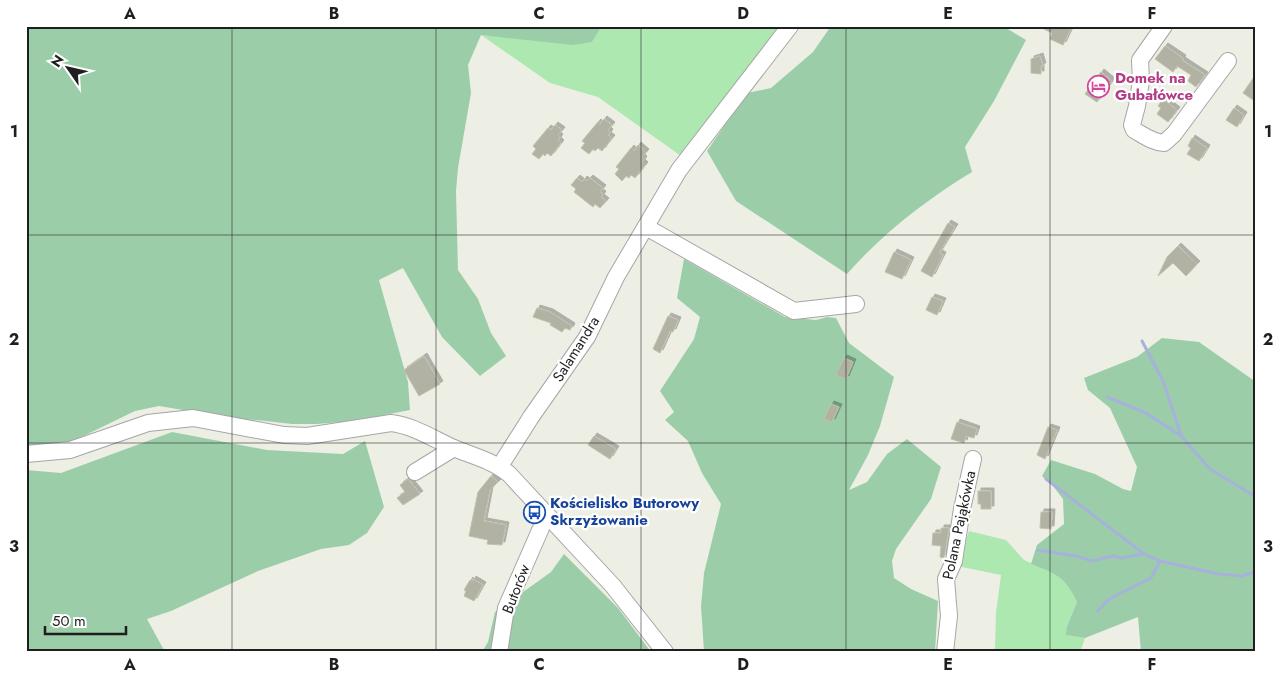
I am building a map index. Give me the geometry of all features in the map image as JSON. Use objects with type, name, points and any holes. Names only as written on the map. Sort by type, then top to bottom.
[{"type":"street","name":"Salamandra","points":[[500,466],[531,417],[587,337],[616,277],[679,170],[790,26]]},
{"type":"street","points":[[1164,26],[1140,60],[1141,81],[1132,125],[1134,130],[1140,134],[1156,142],[1164,142],[1174,134],[1228,61]]},
{"type":"street","points":[[646,227],[794,311],[856,304]]},
{"type":"street","points":[[26,454],[70,450],[148,423],[193,418],[284,435],[307,436],[391,423],[402,424],[454,448],[500,466],[516,480],[545,524],[613,586],[665,652]]},
{"type":"street","points":[[415,472],[454,448]]},
{"type":"street","name":"Polana Pająkówka","points":[[945,652],[949,616],[946,578],[954,561],[962,509],[973,459]]},
{"type":"street","name":"Butorów","points":[[499,652],[506,608],[545,524]]},
{"type":"green space","points":[[26,26],[602,26],[592,42],[573,45],[481,35],[468,65],[471,93],[458,168],[456,191],[458,270],[478,299],[491,333],[506,356],[480,376],[442,337],[403,268],[379,280],[408,382],[410,410],[354,421],[292,424],[219,416],[159,406],[135,411],[69,443],[46,448],[26,445]]},
{"type":"green space","points":[[602,26],[780,26],[681,156],[598,97],[550,83],[481,35],[592,42]]},
{"type":"green space","points":[[831,26],[1003,26],[1026,40],[994,101],[965,147],[972,172],[905,218],[847,274],[736,201],[707,151],[747,93],[771,88],[813,52]]},
{"type":"green space","points":[[684,259],[785,317],[816,320],[827,317],[836,318],[849,343],[894,377],[880,426],[868,455],[849,490],[867,482],[887,454],[907,439],[941,467],[931,499],[896,549],[892,561],[894,578],[911,589],[938,601],[935,652],[704,652],[701,606],[704,573],[721,504],[702,473],[688,441],[665,420],[674,412],[660,391],[694,339],[700,317],[677,298]]},
{"type":"green space","points":[[1162,338],[1199,342],[1256,382],[1256,652],[1141,652],[1138,617],[1085,638],[1066,635],[1067,626],[1077,602],[1073,593],[1059,577],[1031,564],[1037,545],[1064,524],[1063,499],[1042,476],[1051,460],[1095,474],[1123,489],[1131,491],[1137,467],[1110,408],[1088,390],[1084,378],[1137,357]]},
{"type":"green space","points":[[172,432],[267,450],[343,454],[365,441],[384,507],[367,533],[349,545],[321,549],[258,571],[171,611],[147,619],[165,652],[26,652],[26,470],[61,473]]},
{"type":"green space","points":[[969,531],[1006,540],[1024,560],[1055,574],[1069,585],[1077,602],[1067,626],[1067,635],[1085,638],[1080,652],[992,652],[995,648],[996,613],[1001,575],[957,566]]},
{"type":"green space","points":[[564,554],[618,608],[651,652],[482,652],[488,642],[495,612],[551,572]]},
{"type":"building","points":[[1038,26],[1072,26],[1063,45],[1050,39],[1052,33]]},
{"type":"building","points":[[1165,46],[1205,75],[1196,87],[1188,81],[1191,75],[1177,66],[1173,72],[1155,59]]},
{"type":"building","points":[[1040,56],[1043,66],[1041,66],[1041,74],[1031,73],[1031,59]]},
{"type":"building","name":"Domek na Gubałówce","points":[[1101,72],[1112,81],[1097,102],[1085,94]]},
{"type":"building","points":[[1256,74],[1256,102],[1243,93]]},
{"type":"building","points":[[1163,99],[1177,110],[1168,122],[1157,114],[1161,108],[1158,106]]},
{"type":"building","points":[[1234,108],[1244,115],[1237,127],[1226,120]]},
{"type":"building","points":[[604,119],[612,125],[608,130],[610,132],[608,135],[612,138],[602,151],[598,148],[595,151],[593,149],[589,154],[581,148],[585,143],[582,141],[598,122],[600,124]]},
{"type":"building","points":[[555,125],[562,130],[558,135],[560,137],[558,140],[561,143],[551,156],[547,153],[545,156],[543,154],[539,159],[532,154],[536,149],[533,146],[548,128],[551,130]]},
{"type":"building","points":[[1192,138],[1207,148],[1199,161],[1187,154],[1191,148],[1188,146]]},
{"type":"building","points":[[638,145],[646,152],[642,157],[644,159],[642,162],[645,165],[635,178],[631,175],[629,178],[626,176],[622,181],[615,174],[619,169],[616,167],[631,148],[634,151]]},
{"type":"building","points":[[577,178],[582,182],[584,179],[587,181],[590,178],[603,188],[600,192],[603,194],[601,197],[606,201],[600,208],[595,204],[593,207],[574,192],[576,189],[571,185]]},
{"type":"building","points":[[948,223],[955,227],[939,253],[943,255],[932,277],[921,271]]},
{"type":"building","points":[[1178,246],[1197,264],[1186,276],[1173,263],[1158,276],[1167,257]]},
{"type":"building","points":[[894,252],[911,260],[902,279],[885,272]]},
{"type":"building","points":[[932,297],[943,301],[937,315],[926,310]]},
{"type":"building","points":[[537,308],[550,312],[572,326],[570,330],[565,328],[562,332],[550,325],[551,323],[533,317]]},
{"type":"building","points":[[668,316],[678,320],[673,332],[670,331],[660,353],[653,349]]},
{"type":"building","points":[[424,356],[440,384],[419,396],[404,370]]},
{"type":"building","points":[[844,358],[853,362],[846,379],[836,375]]},
{"type":"building","points":[[831,404],[839,407],[832,422],[824,419]]},
{"type":"building","points":[[957,422],[977,429],[974,438],[966,436],[964,443],[951,439]]},
{"type":"building","points":[[1048,427],[1057,430],[1045,459],[1037,455]]},
{"type":"building","points":[[594,436],[616,449],[610,459],[588,445]]},
{"type":"building","points":[[491,476],[498,482],[490,490],[484,521],[506,525],[502,545],[487,544],[488,540],[469,536],[478,492]]},
{"type":"building","points":[[408,479],[420,494],[403,505],[397,498],[405,492],[400,485]]},
{"type":"building","points":[[978,491],[991,491],[991,509],[981,509],[981,504],[978,504]]},
{"type":"building","points":[[1041,512],[1052,512],[1051,529],[1040,528]]},
{"type":"building","points":[[941,528],[949,528],[944,558],[940,557],[941,546],[932,545],[933,533],[941,533]]},
{"type":"building","points":[[473,579],[483,585],[474,601],[464,596],[466,591],[464,590],[470,580],[472,582]]},
{"type":"waterway","points":[[1142,341],[1163,381],[1181,435]]},
{"type":"waterway","points":[[1107,397],[1146,413],[1181,436],[1210,469],[1256,497]]},
{"type":"waterway","points":[[1046,479],[1144,554]]},
{"type":"waterway","points":[[1038,550],[1076,556],[1092,561],[1113,556],[1121,558],[1144,554],[1160,561],[1218,574],[1241,576],[1256,572]]},
{"type":"waterway","points":[[1098,611],[1109,599],[1151,578],[1160,561]]},
{"type":"place","name":"Domek na Gubałówce","points":[[1099,87]]},
{"type":"place","name":"Kościelisko Butorowy Skrzyżowanie","points":[[534,512]]}]
